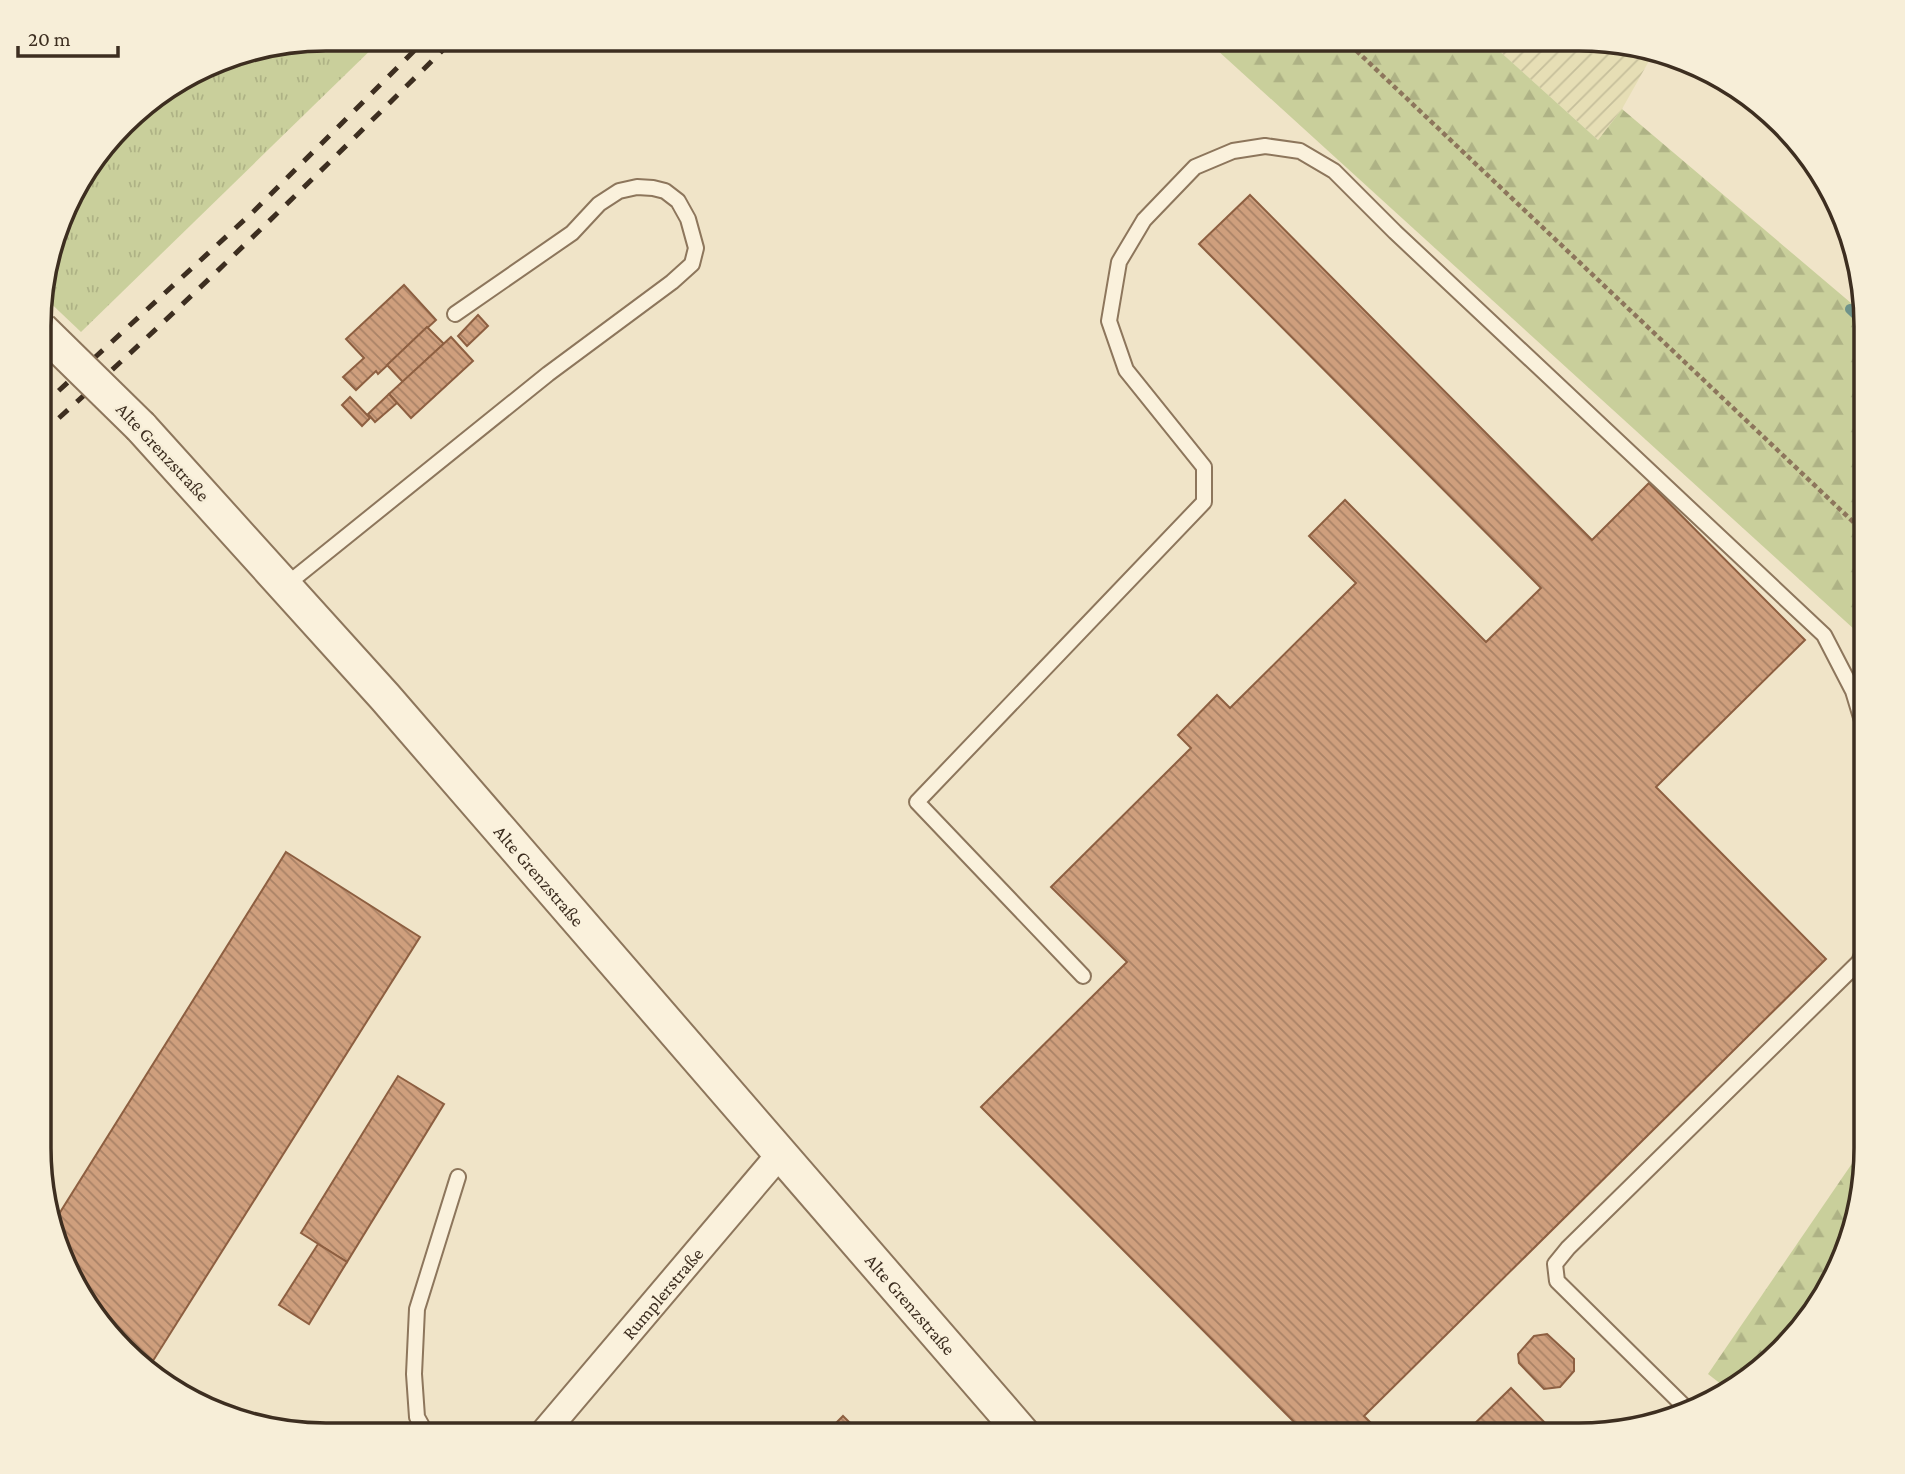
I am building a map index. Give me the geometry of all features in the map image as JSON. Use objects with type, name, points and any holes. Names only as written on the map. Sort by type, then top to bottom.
[{"type":"street","name":"Alte Grenzstraße","points":[[51,339],[141,427],[285,585],[1014,1423]]},
{"type":"street","name":"Rumplerstraße","points":[[552,1423],[781,1153]]},
{"type":"lane","points":[[1083,976],[917,802],[1204,502],[1204,467],[1126,370],[1109,321],[1119,262],[1144,220],[1195,167],[1233,151],[1265,146],[1300,151],[1335,171],[1395,232],[1824,635],[1854,694]]},
{"type":"lane","points":[[285,585],[548,374],[672,282],[692,264],[696,248],[688,219],[678,201],[666,191],[637,187],[619,191],[599,204],[572,233],[455,314]]},
{"type":"lane","points":[[1681,1404],[1557,1280],[1555,1264],[1568,1248],[1854,967]]},
{"type":"lane","points":[[420,1423],[417,1417],[415,1385],[417,1309],[458,1177]]},
{"type":"path","points":[[1357,51],[1854,523]]},
{"type":"shaded area","points":[[1499,51],[1598,51],[1650,60],[1622,109],[1598,140]]},
{"type":"green space","points":[[307,51],[370,51],[81,332],[51,304],[60,254],[72,220],[88,188],[107,158],[131,131],[173,97],[204,79],[237,65]]},
{"type":"green space","points":[[1218,51],[1499,51],[1598,140],[1622,109],[1854,305],[1854,629]]},
{"type":"green space","points":[[1854,1161],[1849,1202],[1840,1237],[1826,1270],[1798,1316],[1774,1343],[1732,1377],[1721,1384],[1708,1374]]},
{"type":"building","points":[[1250,195],[1592,540],[1649,483],[1805,640],[1656,787],[1826,959],[1364,1416],[1371,1423],[1295,1423],[981,1107],[1127,962],[1051,887],[1191,748],[1178,735],[1217,695],[1230,708],[1356,583],[1309,536],[1345,500],[1486,642],[1541,588],[1199,244]]},
{"type":"building","points":[[404,285],[436,320],[378,374],[376,371],[356,390],[343,377],[364,358],[346,339]]},
{"type":"building","points":[[478,315],[488,326],[467,346],[458,336]]},
{"type":"building","points":[[427,327],[444,344],[403,382],[387,365]]},
{"type":"building","points":[[451,337],[473,361],[411,418],[389,394]]},
{"type":"building","points":[[389,394],[397,403],[375,422],[368,414]]},
{"type":"building","points":[[350,397],[370,418],[362,426],[342,405]]},
{"type":"building","points":[[286,852],[420,937],[152,1362],[119,1330],[97,1301],[79,1270],[59,1214]]},
{"type":"building","points":[[398,1076],[444,1104],[347,1262],[301,1233]]},
{"type":"building","points":[[318,1244],[347,1262],[309,1324],[279,1305]]},
{"type":"building","points":[[1547,1334],[1574,1359],[1574,1371],[1560,1387],[1544,1389],[1519,1363],[1518,1354],[1534,1336]]},
{"type":"building","points":[[1511,1388],[1545,1423],[1475,1423]]},
{"type":"building","points":[[843,1416],[850,1423],[836,1423]]},
{"type":"waterway","points":[[1850,309],[1854,313]]},
{"type":"railway","points":[[51,398],[254,211],[414,51]]},
{"type":"railway","points":[[51,425],[199,289],[442,51]]}]
